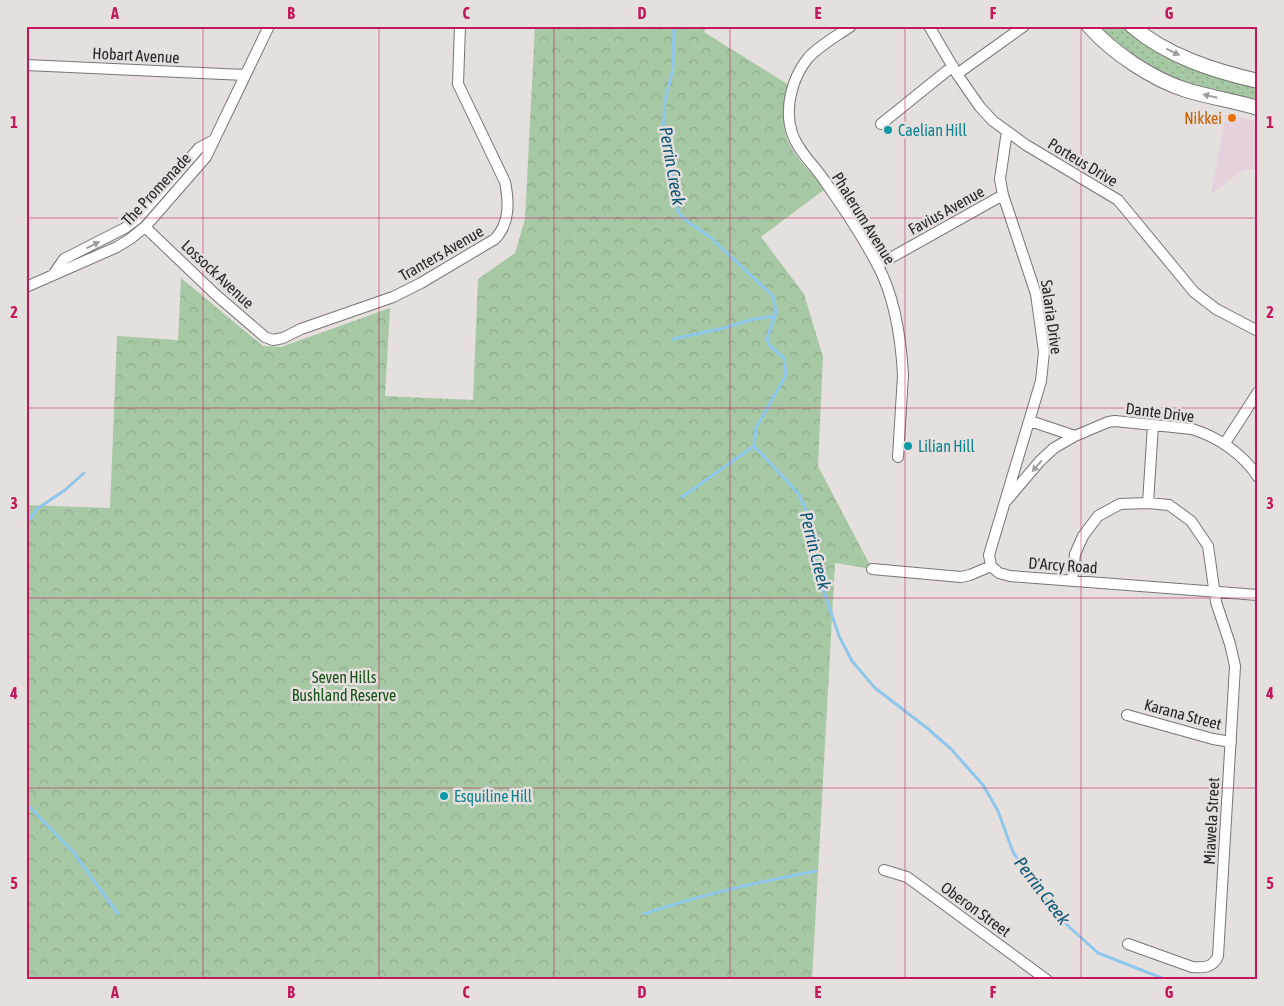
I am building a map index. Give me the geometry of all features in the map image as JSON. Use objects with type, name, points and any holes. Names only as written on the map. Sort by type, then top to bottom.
[{"type":"main road","points":[[1089,26],[1105,42],[1127,59],[1171,84],[1258,108]]},
{"type":"main road","points":[[1132,26],[1154,42],[1179,55],[1214,69],[1258,81]]},
{"type":"street","name":"The Promenade","points":[[26,287],[117,246],[130,239],[145,227],[206,157],[269,26]]},
{"type":"street","name":"Tranters Avenue","points":[[273,340],[393,297],[430,278],[495,239],[502,232],[507,219],[508,197],[505,182],[458,84],[460,26]]},
{"type":"street","name":"Phalerum Avenue","points":[[851,26],[821,46],[808,58],[795,81],[789,98],[788,117],[792,134],[801,150],[824,179],[878,265],[886,283],[894,313],[903,375],[898,457]]},
{"type":"street","name":"Porteus Drive","points":[[929,26],[955,70],[980,107],[993,121],[1026,145],[1118,200],[1194,292],[1216,309],[1258,331]]},
{"type":"street","points":[[881,124],[955,70],[1024,26]]},
{"type":"street","name":"Hobart Avenue","points":[[26,65],[245,75]]},
{"type":"street","name":"Salaria Drive","points":[[991,566],[989,555],[1041,381],[1044,352],[1036,294],[1003,195],[1000,179],[1006,131]]},
{"type":"street","name":"The Promenade","points":[[54,273],[64,259],[125,228],[138,218],[199,148],[214,140]]},
{"type":"street","name":"Favius Avenue","points":[[878,265],[1003,195]]},
{"type":"street","name":"Lossock Avenue","points":[[145,227],[215,294],[265,337],[273,340]]},
{"type":"street","points":[[1225,443],[1258,392]]},
{"type":"street","points":[[1030,421],[1075,436]]},
{"type":"street","name":"Dante Drive","points":[[1004,502],[1054,448],[1075,436],[1108,422],[1192,429],[1204,432],[1225,443],[1252,468],[1258,477]]},
{"type":"street","points":[[1148,502],[1153,425]]},
{"type":"street","name":"Miawela Street","points":[[1072,581],[1075,554],[1083,536],[1098,516],[1120,504],[1148,502],[1169,505],[1191,522],[1208,546],[1214,592],[1235,666],[1219,950],[1216,962],[1202,968],[1192,967],[1128,944]]},
{"type":"street","points":[[872,569],[961,577],[991,566]]},
{"type":"street","name":"D'Arcy Road","points":[[991,566],[999,573],[1010,576],[1258,595]]},
{"type":"street","name":"Karana Street","points":[[1127,715],[1213,740],[1231,742]]},
{"type":"street","name":"Oberon Street","points":[[884,870],[908,877],[1047,980]]},
{"type":"shaded area","points":[[1226,114],[1258,122],[1258,170],[1244,169],[1211,194]]},
{"type":"green space","name":"Seven Hills Bushland Reserve","points":[[535,26],[707,26],[704,32],[789,85],[784,117],[786,135],[793,150],[803,164],[825,189],[761,237],[804,294],[823,357],[818,466],[872,569],[835,563],[812,980],[26,980],[26,505],[110,508],[117,336],[178,340],[181,278],[263,346],[281,347],[390,308],[385,396],[473,400],[478,279],[515,253],[525,219]]},
{"type":"green space","points":[[1093,26],[1128,26],[1258,84],[1258,104],[1188,88],[1136,62]]},
{"type":"waterway","name":"Perrin Creek","points":[[674,26],[673,69],[665,101],[663,136],[670,159],[678,212],[688,222],[710,237],[773,296],[776,312],[767,339],[769,345],[784,358],[786,375],[756,428],[754,446],[798,493],[807,512],[811,542],[824,592],[839,636],[852,661],[875,688],[951,749],[983,785],[998,811],[1013,852],[1033,883],[1066,924],[1098,953],[1167,980]]},
{"type":"waterway","points":[[673,339],[724,328],[750,320],[775,316]]},
{"type":"waterway","points":[[682,497],[754,446]]},
{"type":"waterway","points":[[26,524],[37,509],[65,490],[84,473]]},
{"type":"waterway","points":[[26,803],[74,853],[118,914]]},
{"type":"waterway","points":[[644,914],[729,890],[816,871]]},
{"type":"place","name":"Nikkei","points":[[1232,118]]},
{"type":"place","name":"Caelian Hill","points":[[888,130]]},
{"type":"place","name":"Lilian Hill","points":[[908,446]]},
{"type":"place","name":"Esquiline Hill","points":[[444,796]]}]
